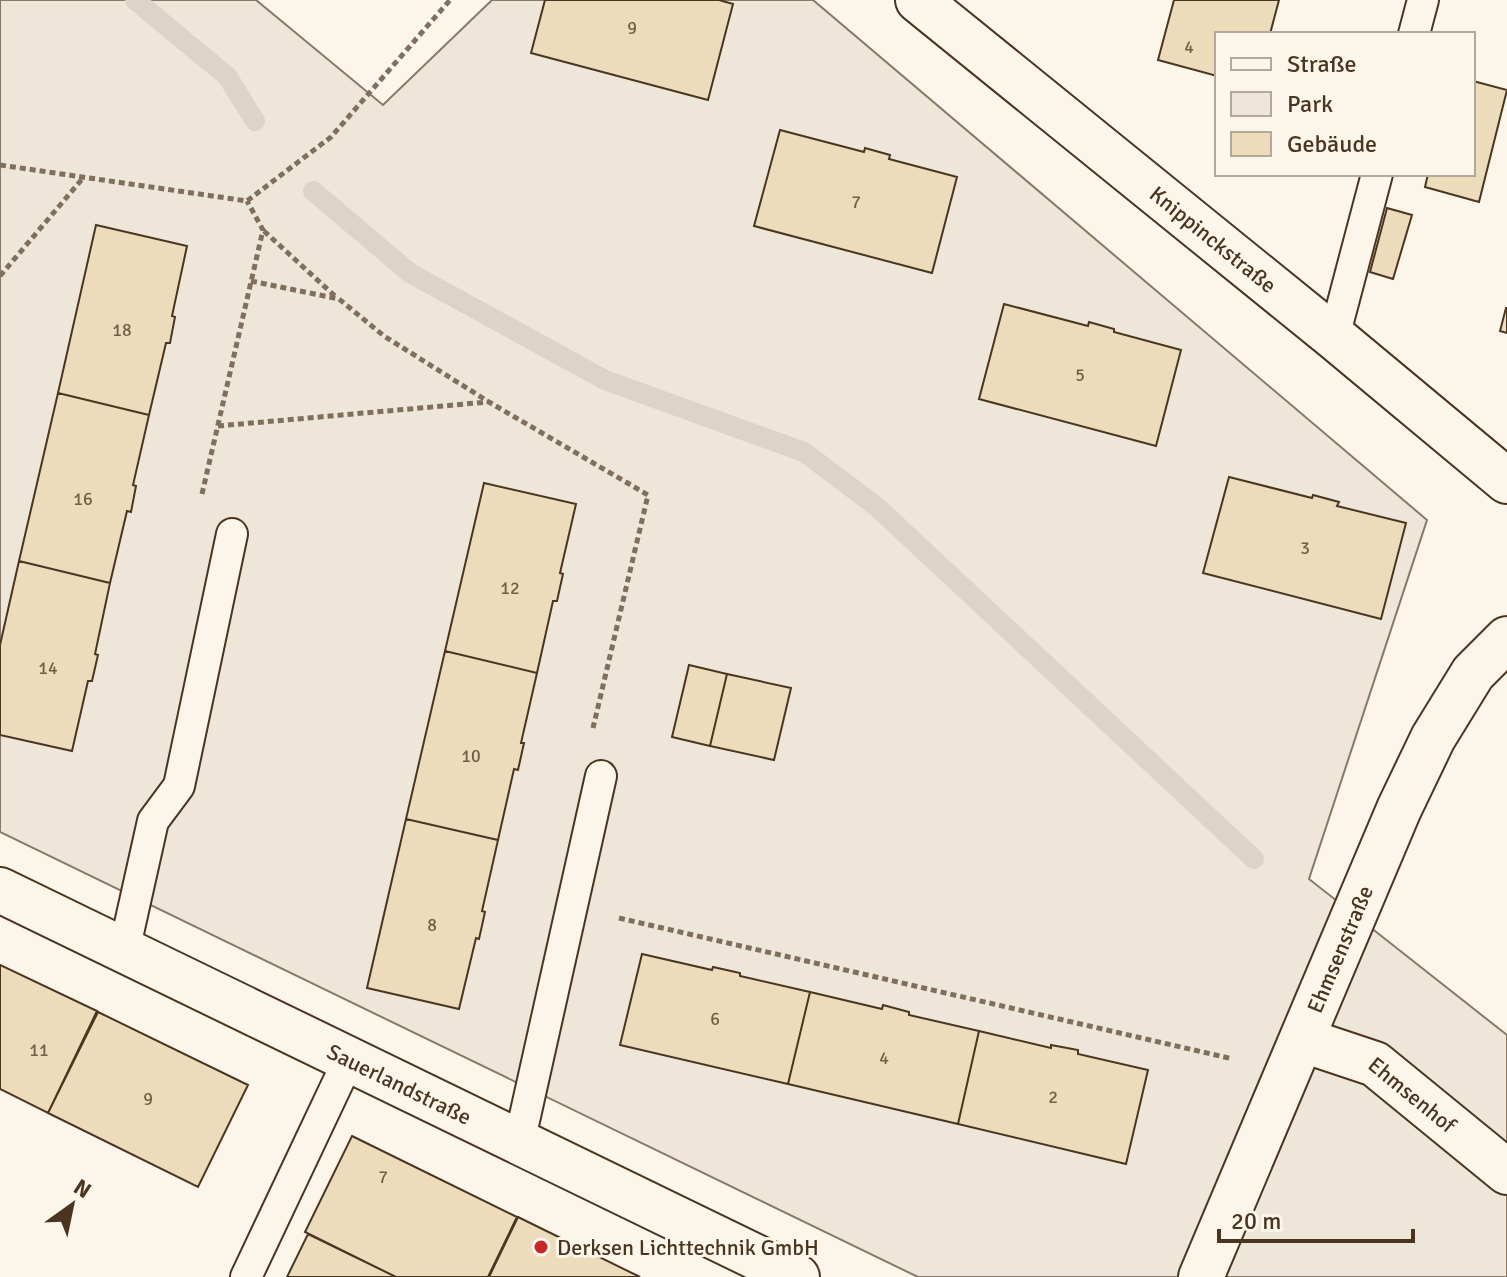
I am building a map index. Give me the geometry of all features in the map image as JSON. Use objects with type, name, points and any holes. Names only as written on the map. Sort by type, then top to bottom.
[{"type":"street","name":"Knippinckstraße","points":[[918,0],[1507,481]]},
{"type":"street","name":"Ehmsenstraße","points":[[1201,1277],[1399,809],[1433,738],[1473,673],[1507,639]]},
{"type":"street","name":"Sauerlandstraße","points":[[0,890],[519,1143],[746,1266],[797,1277]]},
{"type":"street","name":"Ehmsenhof","points":[[1295,1060],[1375,1064],[1507,1172]]},
{"type":"lane","points":[[1415,32],[1423,0]]},
{"type":"lane","points":[[1334,337],[1376,176]]},
{"type":"lane","points":[[124,951],[153,821],[179,786],[232,534]]},
{"type":"lane","points":[[519,1143],[601,776]]},
{"type":"lane","points":[[246,1277],[349,1059]]},
{"type":"path","points":[[0,165],[247,201],[331,137],[450,0]]},
{"type":"path","points":[[0,276],[83,178]]},
{"type":"path","points":[[247,201],[263,230],[384,336],[648,495],[583,773],[601,776]]},
{"type":"path","points":[[232,534],[197,515],[263,230]]},
{"type":"path","points":[[251,281],[339,299]]},
{"type":"path","points":[[218,426],[489,402]]},
{"type":"path","points":[[571,907],[1233,1059],[1295,1060]]},
{"type":"green space","points":[[0,0],[256,0],[383,105],[492,0],[813,0],[1427,520],[1309,879],[1507,1035],[1507,1277],[918,1277],[0,832]]},
{"type":"building","points":[[545,0],[719,0],[733,4],[708,100],[531,53]]},
{"type":"building","points":[[1174,0],[1279,0],[1271,32],[1215,32],[1215,75],[1158,60]]},
{"type":"building","points":[[1475,82],[1507,90],[1479,202],[1425,187],[1428,176],[1475,176]]},
{"type":"building","points":[[780,130],[864,152],[865,148],[890,155],[889,159],[957,177],[932,273],[754,226]]},
{"type":"building","points":[[1387,208],[1412,215],[1393,279],[1370,272]]},
{"type":"building","points":[[96,225],[187,246],[172,316],[175,317],[170,343],[166,343],[149,415],[58,393]]},
{"type":"building","points":[[1004,304],[1088,326],[1089,322],[1181,350],[1156,446],[979,399]]},
{"type":"building","points":[[1507,308],[1507,333],[1500,331]]},
{"type":"building","points":[[58,393],[149,415],[133,485],[136,486],[131,512],[127,511],[110,583],[19,561]]},
{"type":"building","points":[[1229,477],[1312,498],[1313,495],[1339,502],[1337,506],[1406,523],[1381,619],[1203,573]]},
{"type":"building","points":[[484,483],[576,504],[560,573],[563,574],[557,601],[553,601],[537,673],[445,651]]},
{"type":"building","points":[[19,561],[110,583],[95,654],[98,655],[92,681],[88,681],[72,751],[0,735],[0,645]]},
{"type":"building","points":[[445,651],[537,673],[518,770],[514,769],[498,840],[406,819]]},
{"type":"building","points":[[689,665],[727,674],[710,746],[672,737]]},
{"type":"building","points":[[727,674],[791,688],[774,760],[710,746]]},
{"type":"building","points":[[406,819],[498,840],[479,939],[476,938],[459,1009],[367,988]]},
{"type":"building","points":[[642,954],[740,973],[740,976],[810,992],[788,1084],[620,1045]]},
{"type":"building","points":[[0,965],[97,1011],[48,1113],[0,1089]]},
{"type":"building","points":[[810,992],[882,1009],[883,1005],[909,1012],[909,1015],[979,1031],[958,1124],[788,1084]]},
{"type":"building","points":[[98,1012],[248,1085],[198,1187],[48,1113]]},
{"type":"building","points":[[979,1031],[1051,1048],[1051,1045],[1078,1050],[1078,1054],[1148,1070],[1126,1164],[958,1124]]},
{"type":"building","points":[[352,1136],[517,1217],[488,1277],[396,1277],[305,1232]]},
{"type":"building","name":"Derksen Lichttechnik GmbH","points":[[518,1217],[640,1277],[489,1277]]},
{"type":"building","points":[[308,1234],[396,1277],[287,1277]]},
{"type":"waterway","points":[[135,0],[227,76],[255,121]]},
{"type":"waterway","points":[[313,191],[410,273],[605,380],[804,452],[877,507],[1254,859]]},
{"type":"place","name":"Derksen Lichttechnik GmbH","points":[[541,1247]]}]
